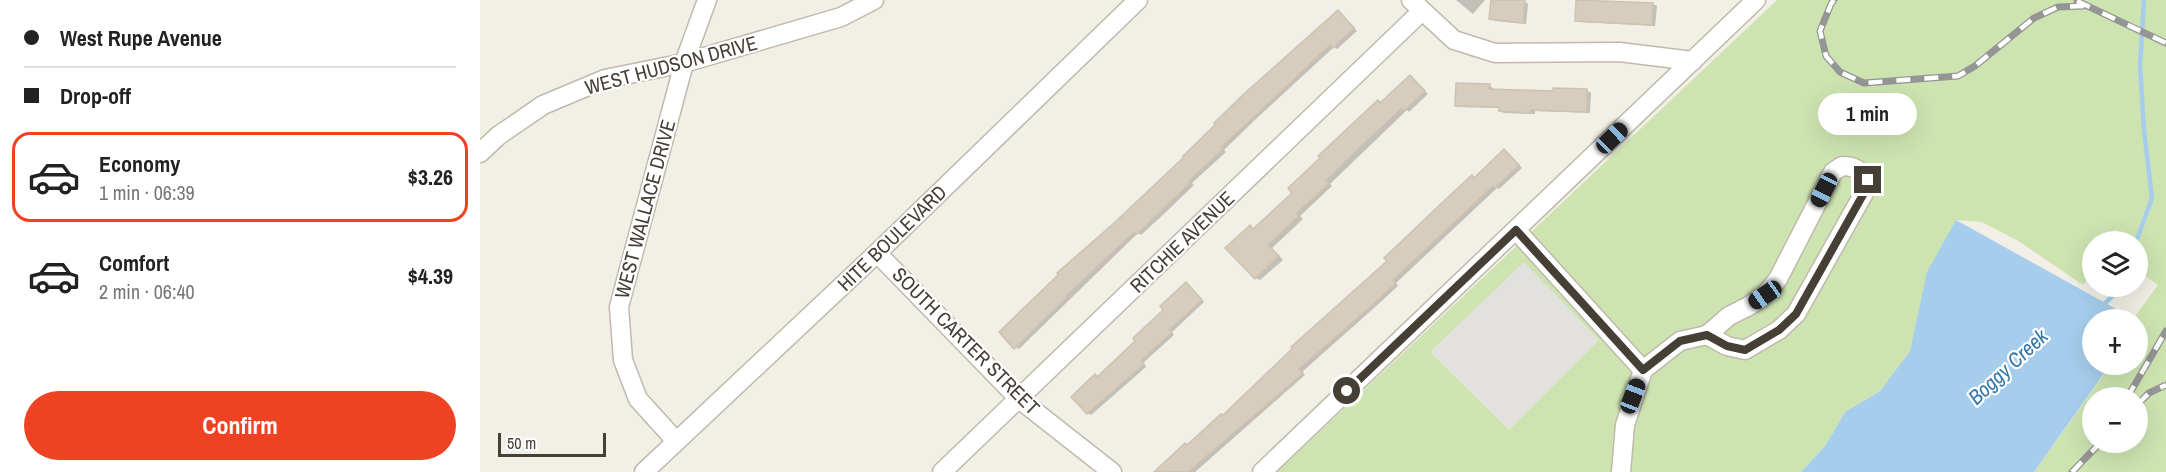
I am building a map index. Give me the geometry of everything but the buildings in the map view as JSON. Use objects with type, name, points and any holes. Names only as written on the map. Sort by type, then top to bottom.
[{"type":"street","name":"WEST WALLACE DRIVE","points":[[676,441],[638,399],[623,360],[619,307],[684,63],[707,0]]},
{"type":"street","name":"WEST HUDSON DRIVE","points":[[480,153],[498,136],[543,105],[605,79],[684,63],[841,17],[874,0]]},
{"type":"street","name":"HITE BOULEVARD","points":[[644,472],[877,253],[1136,0]]},
{"type":"street","points":[[1262,472],[1756,0]]},
{"type":"street","points":[[1416,6],[1454,40],[1495,53],[1619,52],[1693,61]]},
{"type":"street","name":"RITCHIE AVENUE","points":[[942,472],[1019,399],[1416,6]]},
{"type":"street","points":[[1621,472],[1625,425],[1643,370],[1680,341],[1707,335],[1728,316],[1765,295],[1778,279],[1833,172],[1842,166],[1852,166],[1862,172],[1868,180],[1864,193],[1796,314],[1779,330],[1745,350],[1727,346],[1707,335]]},
{"type":"street","points":[[1516,230],[1643,370]]},
{"type":"street","name":"SOUTH CARTER STREET","points":[[877,253],[1019,399],[1112,472]]},
{"type":"green space","points":[[1777,0],[2166,0],[2166,472],[2034,472],[2082,405],[2082,453],[2148,453],[2148,387],[2095,387],[2104,375],[2148,375],[2148,309],[2140,309],[2158,285],[2148,278],[2148,231],[2082,231],[2082,284],[2020,242],[1982,222],[1956,220],[1924,301],[1910,351],[1880,391],[1845,412],[1825,446],[1801,472],[1277,472]]},
{"type":"shaded area","points":[[1524,262],[1599,340],[1509,430],[1430,352]]},
{"type":"water","points":[[1956,220],[2082,290],[2082,297],[2094,297],[2116,309],[2082,309],[2082,375],[2103,375],[2094,387],[2082,387],[2082,404],[2034,472],[1801,472],[1825,446],[1845,412],[1880,391],[1910,351],[1927,272]]},
{"type":"waterway","name":"Boggy Creek","points":[[2140,231],[2152,198],[2144,130],[2140,66],[2144,0]]},
{"type":"waterway","name":"Boggy Creek","points":[[2102,306],[2112,297]]},
{"type":"railway","points":[[1834,0],[1820,31],[1826,56],[1840,72],[1864,83],[1958,76],[1975,66],[2034,18],[2058,7],[2084,6]]},
{"type":"railway","points":[[2077,1],[2166,43]]},
{"type":"railway","points":[[2133,387],[2166,331]]},
{"type":"railway","points":[[2148,394],[2166,385]]},
{"type":"railway","points":[[2072,472],[2090,453]]},
{"type":"route","points":[[1347,391],[1516,230],[1643,370],[1680,341],[1707,335],[1727,346],[1745,350],[1779,330],[1796,314],[1864,193],[1868,180]]}]
